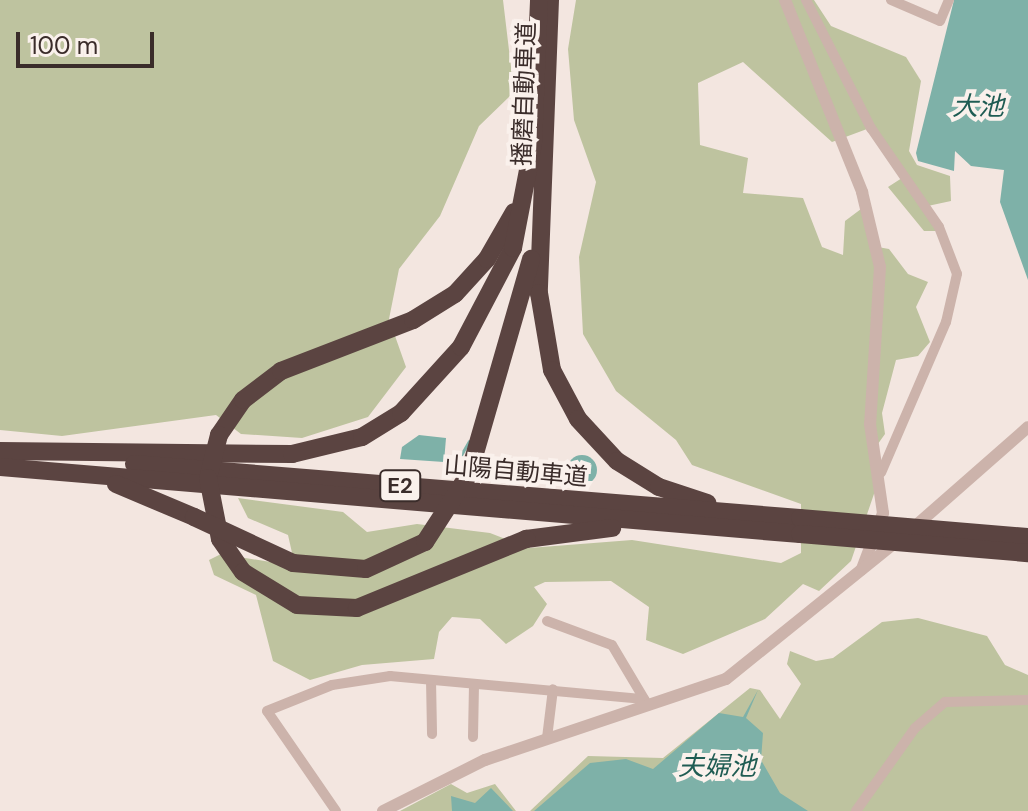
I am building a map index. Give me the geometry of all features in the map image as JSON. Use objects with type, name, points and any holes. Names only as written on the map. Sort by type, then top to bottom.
[{"type":"highway","name":"播磨自動車道","points":[[533,144],[539,0]]},
{"type":"highway","name":"播磨自動車道","points":[[544,189],[550,0]]},
{"type":"highway","points":[[533,144],[502,237],[455,294],[413,320],[281,371],[243,400],[219,435],[208,478],[220,539],[243,572],[297,605],[357,608],[526,539],[606,528],[731,528]]},
{"type":"highway","points":[[0,451],[292,454],[381,428],[443,370],[492,297],[521,221],[533,144]]},
{"type":"highway","points":[[94,475],[293,563],[357,570],[425,542],[469,474],[517,324],[544,189]]},
{"type":"highway","points":[[544,189],[541,317],[552,370],[578,419],[617,461],[659,487],[771,517]]},
{"type":"highway","name":"山陽自動車道","points":[[0,451],[771,517],[800,526],[1028,553]]},
{"type":"highway","name":"山陽自動車道","points":[[0,467],[731,528],[800,526],[1028,537]]},
{"type":"street","points":[[785,0],[876,237],[880,345],[870,424],[881,473],[883,513],[862,569]]},
{"type":"street","points":[[806,0],[871,128],[939,227],[957,274],[946,322],[881,473]]},
{"type":"street","points":[[891,0],[940,21],[949,0]]},
{"type":"street","points":[[383,811],[547,738],[736,673],[1028,427]]},
{"type":"street","points":[[547,621],[609,643],[647,703]]},
{"type":"street","points":[[336,811],[267,711],[357,680],[431,680],[474,687],[553,689],[647,703]]},
{"type":"street","points":[[431,680],[432,734]]},
{"type":"street","points":[[473,737],[474,687]]},
{"type":"street","points":[[547,738],[553,689]]},
{"type":"street","points":[[856,811],[915,728],[945,702],[1028,700]]},
{"type":"green space","points":[[0,0],[503,0],[514,92],[479,126],[440,216],[399,269],[389,319],[406,367],[368,417],[302,438],[241,434],[216,415],[62,436],[0,430]]},
{"type":"green space","points":[[576,0],[814,0],[831,26],[906,57],[921,81],[909,151],[917,165],[950,176],[951,201],[923,207],[937,231],[924,231],[888,187],[902,178],[867,129],[832,142],[743,62],[698,83],[700,145],[748,158],[743,193],[803,198],[822,247],[843,255],[845,221],[861,209],[872,246],[889,249],[908,274],[928,282],[916,307],[930,342],[918,356],[896,360],[882,413],[885,434],[870,455],[875,491],[851,561],[819,591],[803,584],[765,619],[683,654],[646,640],[649,607],[611,581],[545,582],[534,587],[547,604],[533,626],[506,644],[480,619],[452,617],[439,632],[434,659],[362,665],[310,680],[273,661],[256,595],[214,575],[209,560],[221,554],[295,566],[288,535],[248,518],[238,498],[343,512],[367,532],[417,524],[490,533],[529,548],[632,540],[781,563],[801,553],[801,504],[692,465],[676,440],[616,391],[583,334],[579,257],[596,182],[574,120],[568,49]]},
{"type":"green space","points":[[918,618],[987,636],[1005,665],[1028,675],[1028,811],[530,811],[588,756],[663,758],[750,688],[760,690],[780,719],[801,684],[787,664],[790,651],[816,661],[833,658],[882,622]]},
{"type":"green space","points":[[451,784],[467,793],[495,784],[516,811],[400,811]]},
{"type":"water","name":"大池","points":[[954,0],[1028,0],[1028,280],[1000,202],[1004,170],[971,166],[955,151],[954,171],[918,161],[916,153]]},
{"type":"water","points":[[419,435],[446,438],[444,462],[400,459],[402,447]]},
{"type":"water","points":[[582,455],[593,459],[597,470],[593,481],[582,485],[571,481],[567,470],[571,459]]},
{"type":"water","name":"夫婦池","points":[[758,690],[746,718],[763,733],[761,760],[780,793],[808,811],[534,811],[590,763],[626,759],[653,769],[719,713],[743,717]]},
{"type":"water","points":[[491,788],[513,811],[452,811],[451,796],[475,803]]},
{"type":"waterway","points":[[454,467],[469,441]]}]
